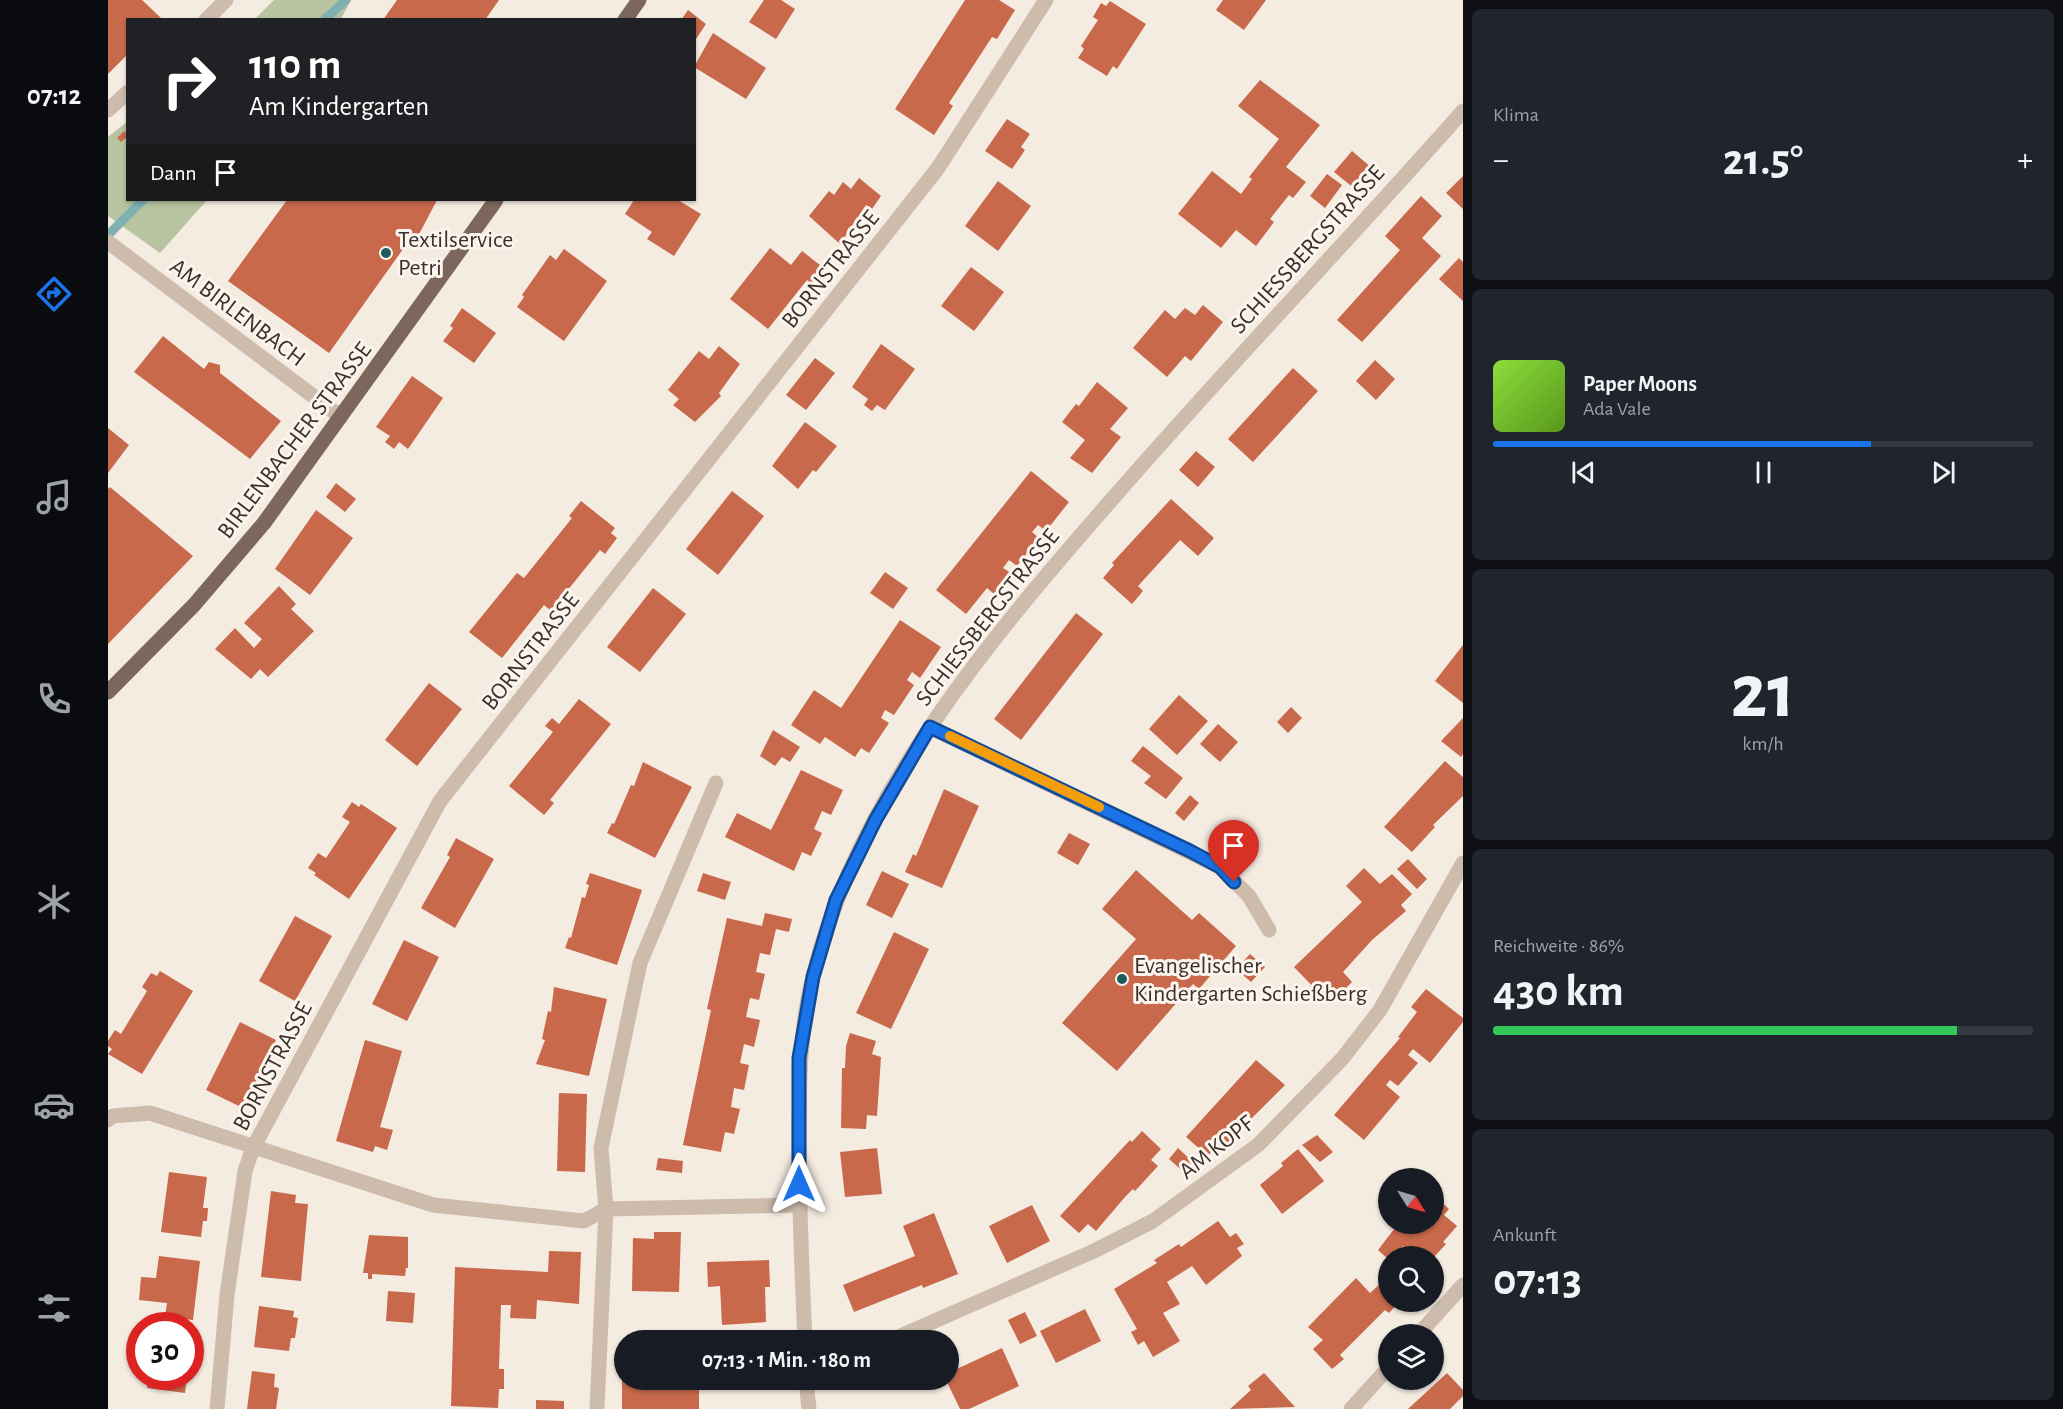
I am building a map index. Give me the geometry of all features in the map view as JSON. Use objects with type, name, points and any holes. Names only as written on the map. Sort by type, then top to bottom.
[{"type":"main road","points":[[626,18],[639,0]]},
{"type":"main road","name":"BIRLENBACHER STRASSE","points":[[108,692],[194,605],[264,523],[495,201]]},
{"type":"street","points":[[208,18],[226,0]]},
{"type":"street","name":"BORNSTRASSE","points":[[217,1409],[227,1295],[244,1171],[253,1148],[440,801],[938,168],[1046,0]]},
{"type":"street","points":[[108,110],[126,94]]},
{"type":"street","name":"SCHIESSBERGSTRASSE","points":[[805,1330],[800,1205],[799,1058],[813,977],[836,900],[876,819],[930,727],[993,638],[1149,456],[1463,111]]},
{"type":"street","name":"AM BIRLENBACH","points":[[113,246],[341,417]]},
{"type":"street","points":[[930,727],[1220,867],[1249,896],[1269,930]]},
{"type":"street","points":[[597,1409],[606,1209],[601,1148],[640,963],[716,783]]},
{"type":"street","name":"AM KOPF","points":[[914,1330],[1094,1251],[1153,1221],[1206,1186],[1258,1145],[1342,1059],[1380,1010],[1463,863]]},
{"type":"street","points":[[108,1120],[112,1116],[150,1113],[433,1205],[584,1221],[606,1209],[800,1205]]},
{"type":"street","points":[[1428,1324],[1463,1286]]},
{"type":"street","points":[[1351,1409],[1378,1379]]},
{"type":"street","points":[[808,1390],[809,1409]]},
{"type":"green space","points":[[274,0],[351,0],[342,18],[256,18]]},
{"type":"green space","points":[[126,123],[126,201],[206,201],[160,253],[108,216],[108,137]]},
{"type":"building","points":[[108,0],[142,0],[161,18],[126,18],[126,56],[108,74]]},
{"type":"building","points":[[397,0],[499,0],[486,18],[384,18]]},
{"type":"building","points":[[764,0],[781,0],[795,9],[776,39],[749,22]]},
{"type":"building","points":[[965,0],[999,0],[1015,10],[997,39],[992,37],[949,103],[953,106],[934,135],[895,109]]},
{"type":"building","points":[[1223,0],[1266,0],[1244,30],[1216,10]]},
{"type":"building","points":[[1110,1],[1146,24],[1117,69],[1113,66],[1107,76],[1078,58],[1084,49],[1081,46],[1098,20],[1093,17],[1101,3],[1106,6]]},
{"type":"building","points":[[688,10],[706,24],[696,39],[696,18],[682,18]]},
{"type":"building","points":[[713,33],[766,68],[746,99],[696,68],[696,63]]},
{"type":"building","points":[[1260,80],[1320,125],[1286,167],[1306,182],[1293,198],[1289,195],[1270,219],[1274,222],[1256,246],[1236,230],[1221,248],[1178,214],[1212,171],[1241,194],[1252,179],[1249,177],[1279,139],[1238,106]]},
{"type":"building","points":[[1007,119],[1030,134],[1021,147],[1025,150],[1012,169],[985,151]]},
{"type":"building","points":[[124,131],[126,134],[126,138],[121,142],[117,138]]},
{"type":"building","points":[[1352,151],[1372,168],[1355,189],[1334,172]]},
{"type":"building","points":[[1327,174],[1342,185],[1325,208],[1310,196]]},
{"type":"building","points":[[1463,176],[1463,209],[1446,193]]},
{"type":"building","points":[[859,178],[881,196],[872,209],[866,205],[840,244],[809,216],[829,191],[834,195],[843,182],[851,189]]},
{"type":"building","points":[[998,181],[1031,206],[998,251],[965,226]]},
{"type":"building","points":[[1421,196],[1442,216],[1422,238],[1441,256],[1362,342],[1337,320],[1400,250],[1385,236]]},
{"type":"building","points":[[286,201],[436,201],[417,238],[413,235],[329,353],[228,281]]},
{"type":"building","points":[[633,201],[680,201],[701,214],[674,256],[647,239],[652,232],[625,214]]},
{"type":"building","points":[[770,248],[791,265],[802,251],[825,269],[812,285],[807,280],[768,329],[730,299]]},
{"type":"building","points":[[564,249],[607,281],[564,341],[517,307],[524,297],[522,295],[550,255],[556,260]]},
{"type":"building","points":[[1459,258],[1463,262],[1463,301],[1439,279]]},
{"type":"building","points":[[971,267],[1004,292],[974,331],[941,306]]},
{"type":"building","points":[[1203,305],[1223,322],[1191,361],[1185,356],[1167,377],[1133,348],[1165,310],[1175,319],[1185,308],[1195,315]]},
{"type":"building","points":[[462,308],[496,333],[474,363],[443,341],[453,328],[450,326]]},
{"type":"building","points":[[163,336],[204,369],[209,362],[220,365],[220,373],[281,421],[250,459],[134,372]]},
{"type":"building","points":[[881,344],[915,369],[885,410],[877,405],[872,411],[864,405],[868,399],[852,387]]},
{"type":"building","points":[[719,346],[740,364],[719,393],[721,396],[695,422],[673,405],[679,399],[668,390],[699,351],[709,359]]},
{"type":"building","points":[[815,358],[835,373],[806,410],[786,395]]},
{"type":"building","points":[[1375,360],[1395,379],[1376,400],[1356,381]]},
{"type":"building","points":[[1293,368],[1318,391],[1253,462],[1228,439]]},
{"type":"building","points":[[412,376],[443,398],[408,449],[399,442],[394,449],[385,442],[390,436],[376,427]]},
{"type":"building","points":[[1097,382],[1128,408],[1110,429],[1121,437],[1092,473],[1070,458],[1085,440],[1062,422],[1076,404],[1079,406]]},
{"type":"building","points":[[805,422],[837,446],[816,472],[813,470],[798,489],[772,466]]},
{"type":"building","points":[[108,428],[129,445],[108,473]]},
{"type":"building","points":[[1196,451],[1215,467],[1198,487],[1179,470]]},
{"type":"building","points":[[1031,471],[1069,502],[1046,531],[1038,525],[1032,532],[1039,538],[1017,566],[1009,560],[1003,568],[1011,573],[994,594],[987,588],[966,614],[936,590]]},
{"type":"building","points":[[336,483],[356,499],[345,512],[326,497]]},
{"type":"building","points":[[110,487],[193,556],[108,644],[108,489]]},
{"type":"building","points":[[732,491],[764,516],[718,575],[686,549]]},
{"type":"building","points":[[1171,499],[1214,538],[1198,556],[1180,540],[1138,586],[1143,591],[1132,604],[1103,578],[1114,565],[1112,563]]},
{"type":"building","points":[[581,501],[615,528],[611,533],[617,538],[605,554],[600,550],[551,611],[544,605],[502,658],[469,632],[517,573],[524,578],[572,518],[569,516]]},
{"type":"building","points":[[316,510],[353,538],[310,595],[275,569]]},
{"type":"building","points":[[885,572],[908,588],[893,609],[870,593]]},
{"type":"building","points":[[279,586],[296,604],[291,609],[314,631],[268,677],[260,669],[251,679],[215,649],[235,628],[254,648],[262,639],[244,623]]},
{"type":"building","points":[[653,588],[686,614],[640,672],[607,647]]},
{"type":"building","points":[[1076,613],[1103,634],[1021,740],[994,719]]},
{"type":"building","points":[[900,620],[941,647],[920,678],[912,672],[907,680],[914,685],[894,715],[885,710],[881,718],[889,723],[869,753],[861,748],[855,757],[825,737],[820,744],[791,725],[814,690],[841,708]]},
{"type":"building","points":[[1463,645],[1463,703],[1435,681]]},
{"type":"building","points":[[429,683],[462,709],[417,766],[385,740]]},
{"type":"building","points":[[1179,695],[1208,721],[1177,755],[1149,729]]},
{"type":"building","points":[[579,699],[611,724],[550,800],[554,803],[544,815],[509,786],[553,732],[545,726],[552,718],[559,724]]},
{"type":"building","points":[[1291,707],[1302,718],[1288,733],[1277,722]]},
{"type":"building","points":[[1463,718],[1463,754],[1461,757],[1441,741]]},
{"type":"building","points":[[1218,724],[1238,742],[1220,762],[1200,744]]},
{"type":"building","points":[[773,730],[800,747],[790,762],[782,757],[775,766],[760,756]]},
{"type":"building","points":[[1143,746],[1183,778],[1166,799],[1144,783],[1151,776],[1131,761]]},
{"type":"building","points":[[1445,761],[1463,777],[1463,796],[1433,825],[1435,827],[1412,852],[1384,827]]},
{"type":"building","points":[[643,762],[692,787],[655,858],[607,833],[612,823],[614,824],[631,785],[634,786]]},
{"type":"building","points":[[801,770],[843,790],[831,815],[822,811],[814,829],[822,833],[811,856],[802,852],[794,871],[725,837],[737,813],[771,830]]},
{"type":"building","points":[[944,789],[979,806],[942,888],[905,872],[913,854],[916,856]]},
{"type":"building","points":[[1190,795],[1199,803],[1184,821],[1175,813]]},
{"type":"building","points":[[352,802],[359,807],[361,804],[397,828],[349,899],[314,875],[316,873],[308,868],[318,853],[326,858],[350,822],[342,817]]},
{"type":"building","points":[[1069,833],[1090,844],[1078,865],[1057,853]]},
{"type":"building","points":[[456,838],[494,859],[455,928],[421,908],[450,857],[447,855]]},
{"type":"building","points":[[1408,859],[1427,879],[1417,889],[1397,869]]},
{"type":"building","points":[[1364,868],[1380,884],[1392,874],[1412,894],[1401,905],[1406,911],[1372,940],[1343,972],[1352,982],[1332,1002],[1322,992],[1320,994],[1294,967],[1362,902],[1346,886]]},
{"type":"building","points":[[1136,870],[1192,920],[1199,913],[1236,946],[1199,989],[1193,984],[1117,1071],[1062,1023],[1136,939],[1102,909]]},
{"type":"building","points":[[882,871],[909,884],[892,918],[866,905]]},
{"type":"building","points":[[590,873],[642,890],[617,965],[565,948],[569,937],[571,938],[582,897],[585,898]]},
{"type":"building","points":[[703,873],[731,882],[725,900],[697,891]]},
{"type":"building","points":[[765,913],[792,919],[789,932],[776,929],[770,955],[760,953],[756,972],[765,974],[759,1000],[750,998],[746,1017],[760,1020],[754,1047],[744,1044],[740,1063],[749,1065],[744,1090],[734,1088],[731,1107],[740,1109],[734,1134],[725,1132],[721,1152],[683,1145],[711,1010],[707,1009],[727,918],[762,926]]},
{"type":"building","points":[[295,916],[332,936],[295,1001],[259,981]]},
{"type":"building","points":[[894,932],[929,949],[891,1029],[856,1013]]},
{"type":"building","points":[[404,940],[439,957],[407,1021],[372,1004]]},
{"type":"building","points":[[1250,954],[1265,967],[1251,982],[1236,969]]},
{"type":"building","points":[[160,971],[193,991],[142,1074],[108,1054],[112,1049],[108,1046],[108,1041],[115,1030],[121,1034],[147,991],[142,987],[151,973],[157,976]]},
{"type":"building","points":[[554,987],[607,999],[589,1076],[536,1064],[545,1040],[542,1039],[548,1011],[551,1012]]},
{"type":"building","points":[[1426,989],[1463,1018],[1463,1022],[1430,1063],[1413,1049],[1408,1055],[1418,1063],[1398,1086],[1390,1080],[1386,1085],[1400,1097],[1364,1140],[1334,1115],[1400,1038],[1398,1037],[1417,1012],[1411,1007]]},
{"type":"building","points":[[240,1022],[276,1040],[243,1108],[206,1090]]},
{"type":"building","points":[[850,1033],[876,1041],[872,1054],[881,1057],[877,1116],[867,1115],[866,1129],[841,1128],[842,1068],[845,1068],[846,1046]]},
{"type":"building","points":[[365,1040],[402,1051],[380,1127],[393,1130],[387,1150],[375,1146],[373,1152],[336,1141]]},
{"type":"building","points":[[1256,1060],[1285,1085],[1246,1124],[1224,1151],[1217,1145],[1208,1156],[1186,1137]]},
{"type":"building","points":[[559,1093],[587,1094],[585,1172],[557,1171]]},
{"type":"building","points":[[1142,1131],[1161,1149],[1151,1160],[1158,1166],[1135,1191],[1133,1189],[1125,1197],[1096,1231],[1088,1224],[1079,1233],[1060,1216],[1130,1140],[1132,1142]]},
{"type":"building","points":[[1317,1135],[1333,1152],[1320,1162],[1302,1145]]},
{"type":"building","points":[[877,1148],[882,1194],[845,1197],[840,1152]]},
{"type":"building","points":[[1178,1148],[1196,1165],[1187,1175],[1169,1159]]},
{"type":"building","points":[[1298,1149],[1324,1181],[1282,1214],[1260,1185],[1283,1166],[1281,1163]]},
{"type":"building","points":[[658,1158],[683,1161],[682,1173],[656,1170]]},
{"type":"building","points":[[169,1172],[207,1177],[203,1208],[208,1208],[207,1221],[203,1221],[201,1237],[161,1232]]},
{"type":"building","points":[[271,1191],[296,1195],[295,1203],[308,1204],[301,1281],[261,1277]]},
{"type":"building","points":[[1444,1204],[1449,1209],[1444,1215]]},
{"type":"building","points":[[1032,1205],[1050,1241],[1007,1263],[989,1226]]},
{"type":"building","points":[[934,1213],[958,1274],[923,1288],[922,1285],[854,1312],[843,1285],[915,1256],[903,1226]]},
{"type":"building","points":[[1444,1215],[1457,1226],[1443,1242],[1446,1244],[1444,1246],[1381,1246],[1390,1234],[1444,1234]]},
{"type":"building","points":[[1218,1221],[1230,1237],[1236,1233],[1244,1244],[1237,1248],[1242,1256],[1206,1285],[1192,1266],[1167,1282],[1180,1304],[1163,1313],[1180,1341],[1153,1357],[1144,1341],[1138,1345],[1131,1332],[1137,1329],[1114,1289],[1157,1263],[1154,1260],[1179,1244],[1181,1247]]},
{"type":"building","points":[[654,1232],[681,1232],[679,1292],[632,1291],[633,1238],[654,1239]]},
{"type":"building","points":[[369,1235],[408,1237],[408,1268],[406,1268],[405,1276],[372,1274],[372,1279],[368,1279],[368,1273],[363,1273]]},
{"type":"building","points":[[549,1251],[581,1252],[579,1304],[537,1300],[536,1319],[510,1318],[511,1305],[501,1305],[499,1369],[504,1369],[504,1389],[499,1389],[498,1408],[451,1406],[455,1267],[548,1272]]},
{"type":"building","points":[[159,1256],[200,1261],[194,1312],[166,1312],[167,1303],[139,1300],[141,1277],[156,1278]]},
{"type":"building","points":[[769,1260],[770,1287],[765,1287],[766,1322],[722,1325],[720,1286],[708,1287],[707,1262]]},
{"type":"building","points":[[1356,1278],[1370,1293],[1378,1286],[1378,1312],[1383,1312],[1340,1355],[1344,1359],[1332,1369],[1313,1349],[1323,1340],[1308,1327]]},
{"type":"building","points":[[388,1291],[415,1293],[413,1323],[386,1321]]},
{"type":"building","points":[[259,1306],[294,1311],[293,1317],[298,1318],[295,1338],[291,1338],[289,1351],[254,1347]]},
{"type":"building","points":[[1085,1309],[1101,1341],[1056,1363],[1040,1331]]},
{"type":"building","points":[[1025,1312],[1037,1336],[1020,1344],[1008,1320]]},
{"type":"building","points":[[1002,1348],[1019,1386],[969,1409],[960,1409],[951,1390],[959,1390],[959,1368]]},
{"type":"building","points":[[252,1371],[275,1374],[274,1387],[279,1388],[276,1409],[247,1409]]},
{"type":"building","points":[[1264,1373],[1295,1407],[1230,1409],[1251,1390],[1248,1386]]},
{"type":"building","points":[[1447,1373],[1463,1390],[1463,1396],[1450,1409],[1408,1409],[1429,1390],[1444,1390],[1444,1376]]},
{"type":"building","points":[[162,1390],[185,1390],[185,1393]]},
{"type":"building","points":[[622,1390],[699,1390],[699,1409],[622,1409]]},
{"type":"building","points":[[536,1400],[564,1401],[564,1409],[536,1409]]},
{"type":"waterway","points":[[326,18],[346,0]]},
{"type":"waterway","points":[[108,235],[142,201]]},
{"type":"slow traffic","points":[[950,736],[1099,807]]},
{"type":"place","name":"Textilservice Petri","points":[[386,253]]},
{"type":"place","name":"Evangelischer Kindergarten Schießberg","points":[[1122,979]]},
{"type":"route","points":[[799,1184],[799,1058],[813,977],[836,900],[876,819],[930,727],[1190,851],[1220,867],[1234,882]]}]
